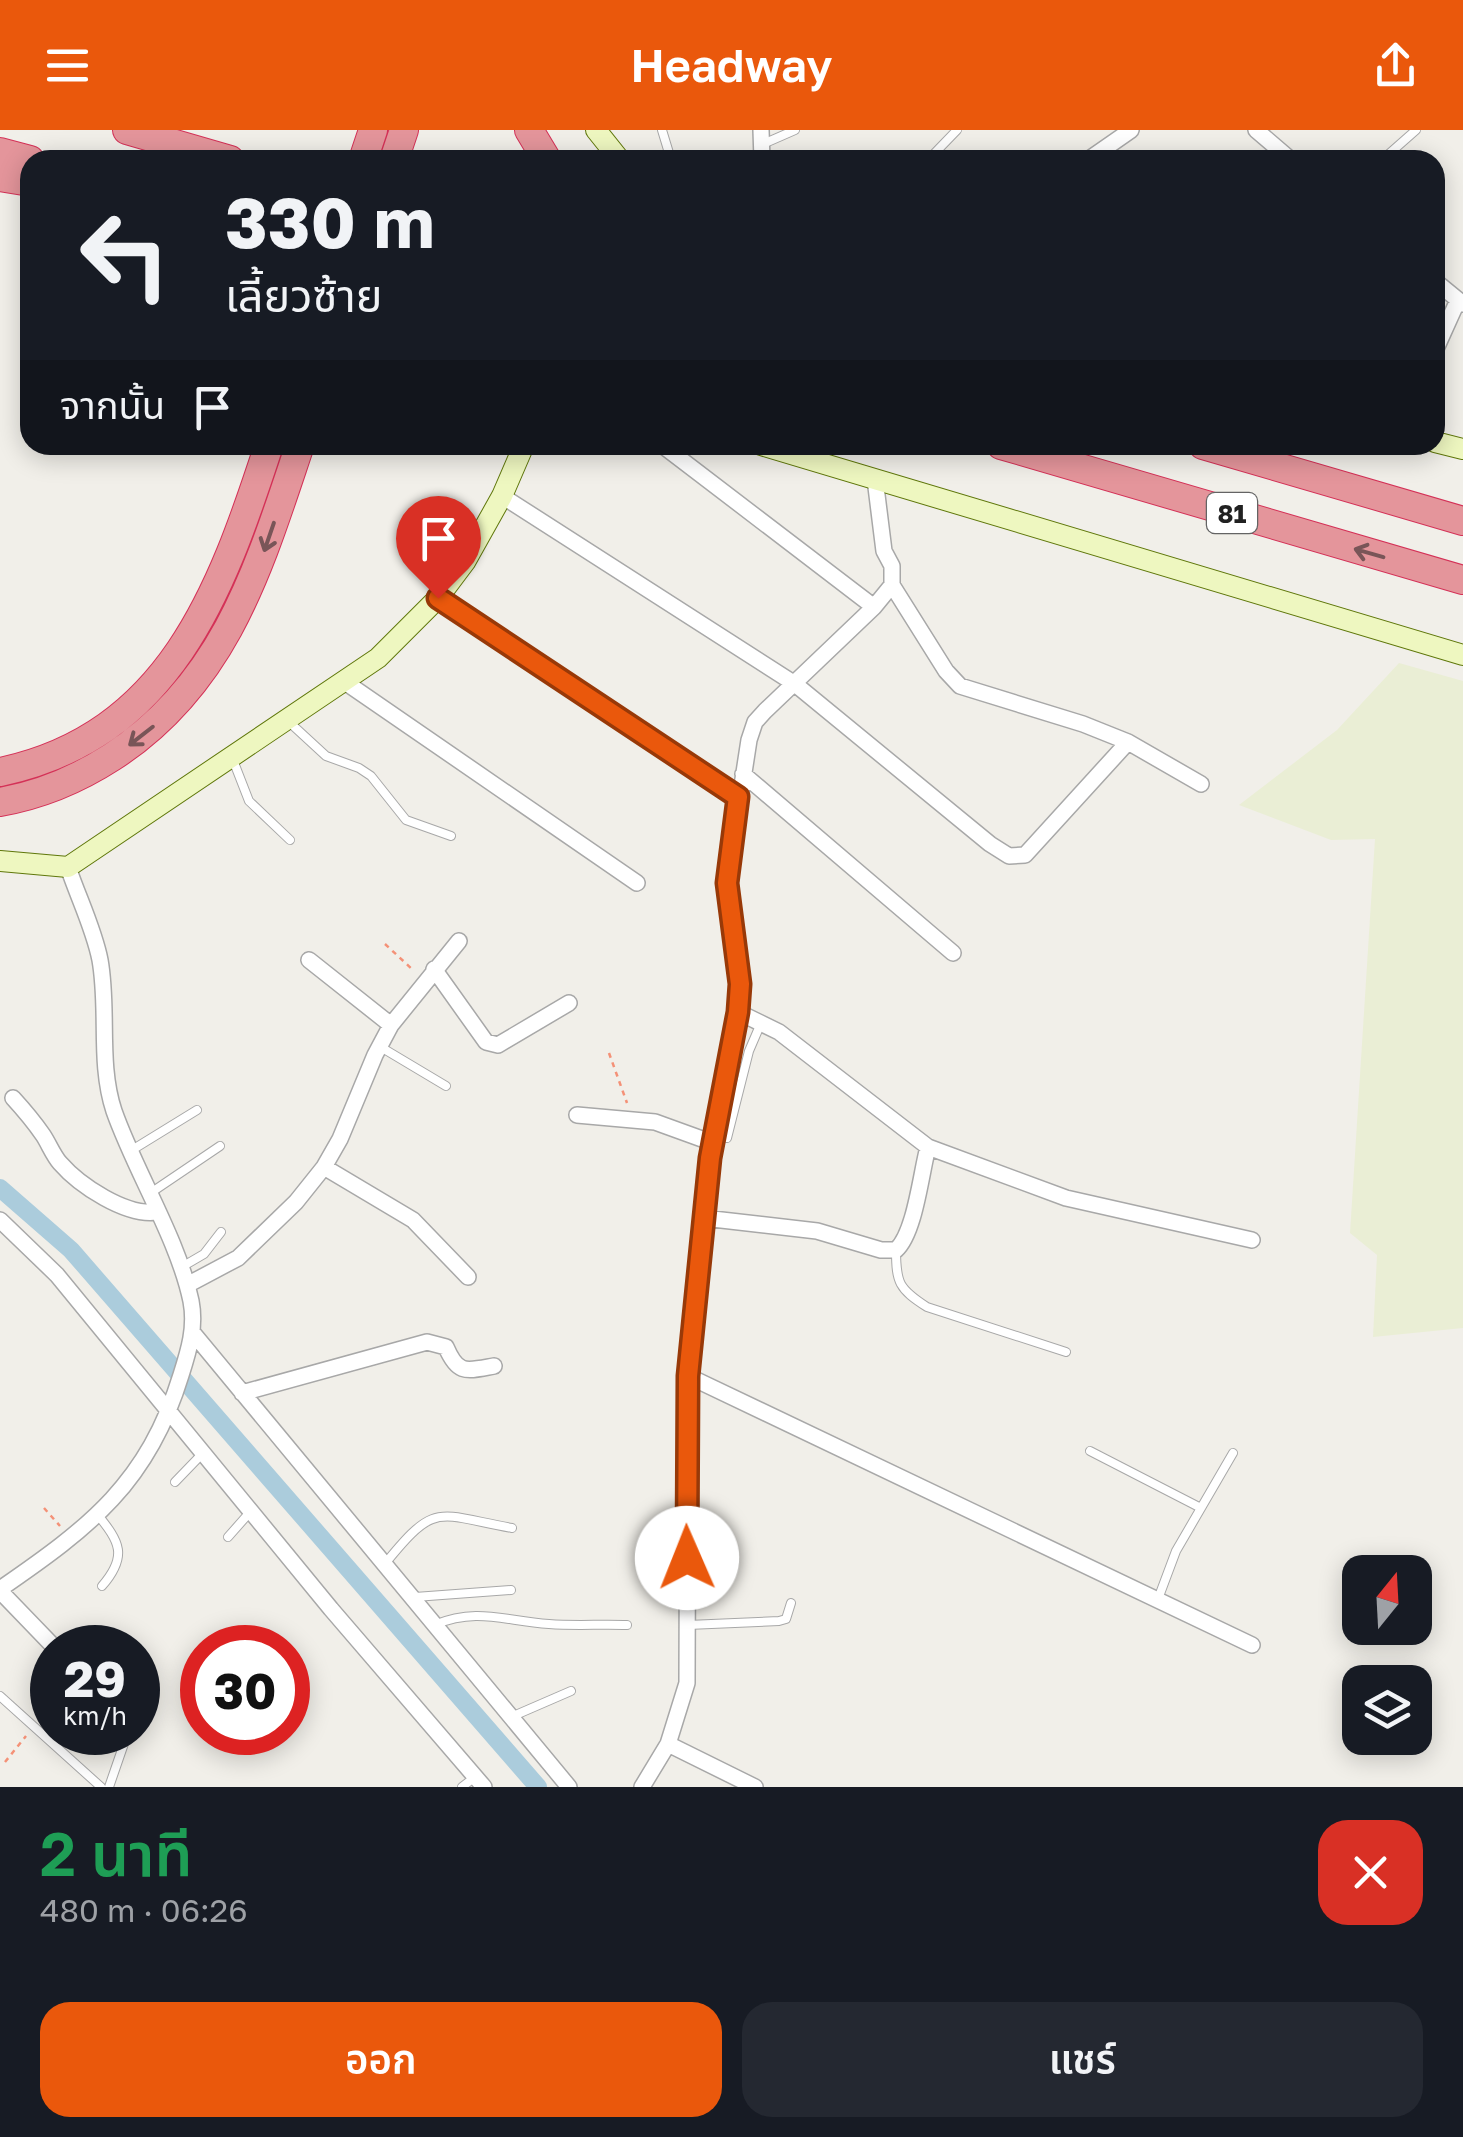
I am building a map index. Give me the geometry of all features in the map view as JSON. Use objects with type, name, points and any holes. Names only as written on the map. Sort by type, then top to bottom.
[{"type":"highway","points":[[127,130],[196,150]]},
{"type":"highway","points":[[0,772],[58,754],[99,733],[130,710],[182,651],[201,620],[232,551],[266,455]]},
{"type":"highway","points":[[0,802],[76,778],[126,748],[166,716],[208,666],[232,624],[261,560],[297,455]]},
{"type":"highway","name":"81","points":[[1034,455],[1463,580]]},
{"type":"highway","name":"81","points":[[1237,455],[1463,522]]},
{"type":"main road","points":[[596,130],[612,150]]},
{"type":"main road","points":[[0,861],[68,867],[378,658],[438,598],[465,562],[520,455]]},
{"type":"main road","points":[[793,455],[1463,656]]},
{"type":"street","points":[[1102,150],[1130,130]]},
{"type":"street","points":[[1256,130],[1279,150]]},
{"type":"street","points":[[1445,332],[1460,302]]},
{"type":"street","points":[[675,455],[874,607]]},
{"type":"street","points":[[875,480],[884,550],[892,566],[892,585],[946,671],[960,686],[1128,742],[1201,784]]},
{"type":"street","points":[[502,496],[795,684],[1008,856],[1025,855],[1038,844],[1128,742]]},
{"type":"street","points":[[642,1787],[668,1744],[688,1683],[688,1376],[704,1218],[720,1141],[738,1012],[740,984],[727,883],[742,774],[755,722],[892,585]]},
{"type":"street","points":[[438,598],[738,797]]},
{"type":"street","points":[[344,682],[637,883]]},
{"type":"street","points":[[742,774],[953,953]]},
{"type":"street","points":[[33,1625],[0,1590],[97,1514],[152,1448],[170,1413],[191,1341],[187,1285],[114,1110],[105,1068],[100,959],[68,867]]},
{"type":"street","points":[[187,1285],[238,1258],[285,1213],[324,1167],[391,1025],[459,941]]},
{"type":"street","points":[[310,960],[391,1025]]},
{"type":"street","points":[[430,975],[486,1042],[498,1045],[569,1003]]},
{"type":"street","points":[[738,1012],[762,1022],[928,1147],[1066,1198],[1252,1240]]},
{"type":"street","points":[[14,1098],[58,1161],[73,1175],[127,1210],[141,1214],[156,1212]]},
{"type":"street","points":[[577,1115],[655,1122],[720,1141]]},
{"type":"street","points":[[704,1218],[816,1230],[881,1250],[896,1250],[904,1243],[909,1227],[928,1147]]},
{"type":"street","points":[[324,1167],[413,1220],[468,1277]]},
{"type":"street","points":[[0,1220],[57,1275],[474,1784]]},
{"type":"street","points":[[191,1341],[242,1393],[569,1787]]},
{"type":"street","points":[[242,1393],[427,1342],[446,1348],[453,1364],[460,1369],[494,1366]]},
{"type":"street","points":[[688,1376],[1252,1645]]},
{"type":"street","points":[[668,1744],[745,1785]]},
{"type":"lane","points":[[762,145],[795,130]]},
{"type":"lane","points":[[938,150],[957,130]]},
{"type":"lane","points":[[1393,150],[1416,130]]},
{"type":"lane","points":[[285,718],[326,756],[371,776],[406,820],[451,836]]},
{"type":"lane","points":[[231,756],[249,801],[290,840]]},
{"type":"lane","points":[[720,1141],[762,1022]]},
{"type":"lane","points":[[379,1046],[446,1086]]},
{"type":"lane","points":[[132,1150],[197,1110]]},
{"type":"lane","points":[[149,1194],[220,1146]]},
{"type":"lane","points":[[180,1268],[204,1254],[221,1232]]},
{"type":"lane","points":[[896,1250],[899,1284],[927,1307],[1066,1352]]},
{"type":"lane","points":[[1090,1451],[1199,1507]]},
{"type":"lane","points":[[175,1482],[203,1453]]},
{"type":"lane","points":[[1158,1600],[1176,1550],[1233,1453]]},
{"type":"lane","points":[[228,1538],[251,1512]]},
{"type":"lane","points":[[97,1514],[115,1536],[120,1556],[114,1572],[102,1586]]},
{"type":"lane","points":[[384,1565],[408,1535],[430,1516],[444,1515],[512,1528]]},
{"type":"lane","points":[[411,1598],[511,1590]]},
{"type":"lane","points":[[688,1625],[780,1622],[786,1619],[790,1604]]},
{"type":"lane","points":[[434,1625],[453,1617],[484,1613],[548,1624],[627,1625]]},
{"type":"lane","points":[[511,1717],[572,1691]]},
{"type":"lane","points":[[0,1696],[30,1722]]},
{"type":"lane","points":[[68,1755],[105,1787],[118,1755]]},
{"type":"path","points":[[385,944],[430,975]]},
{"type":"path","points":[[608,1052],[632,1119]]},
{"type":"path","points":[[44,1508],[70,1538]]},
{"type":"path","points":[[5,1762],[30,1731]]},
{"type":"green space","points":[[1399,663],[1463,681],[1463,1328],[1373,1337],[1377,1255],[1350,1233],[1375,839],[1331,840],[1239,805],[1337,730]]},
{"type":"waterway","points":[[0,1188],[71,1250],[538,1787]]},
{"type":"route","points":[[438,598],[738,797],[727,883],[740,984],[710,1158],[688,1376],[687,1558]]}]
